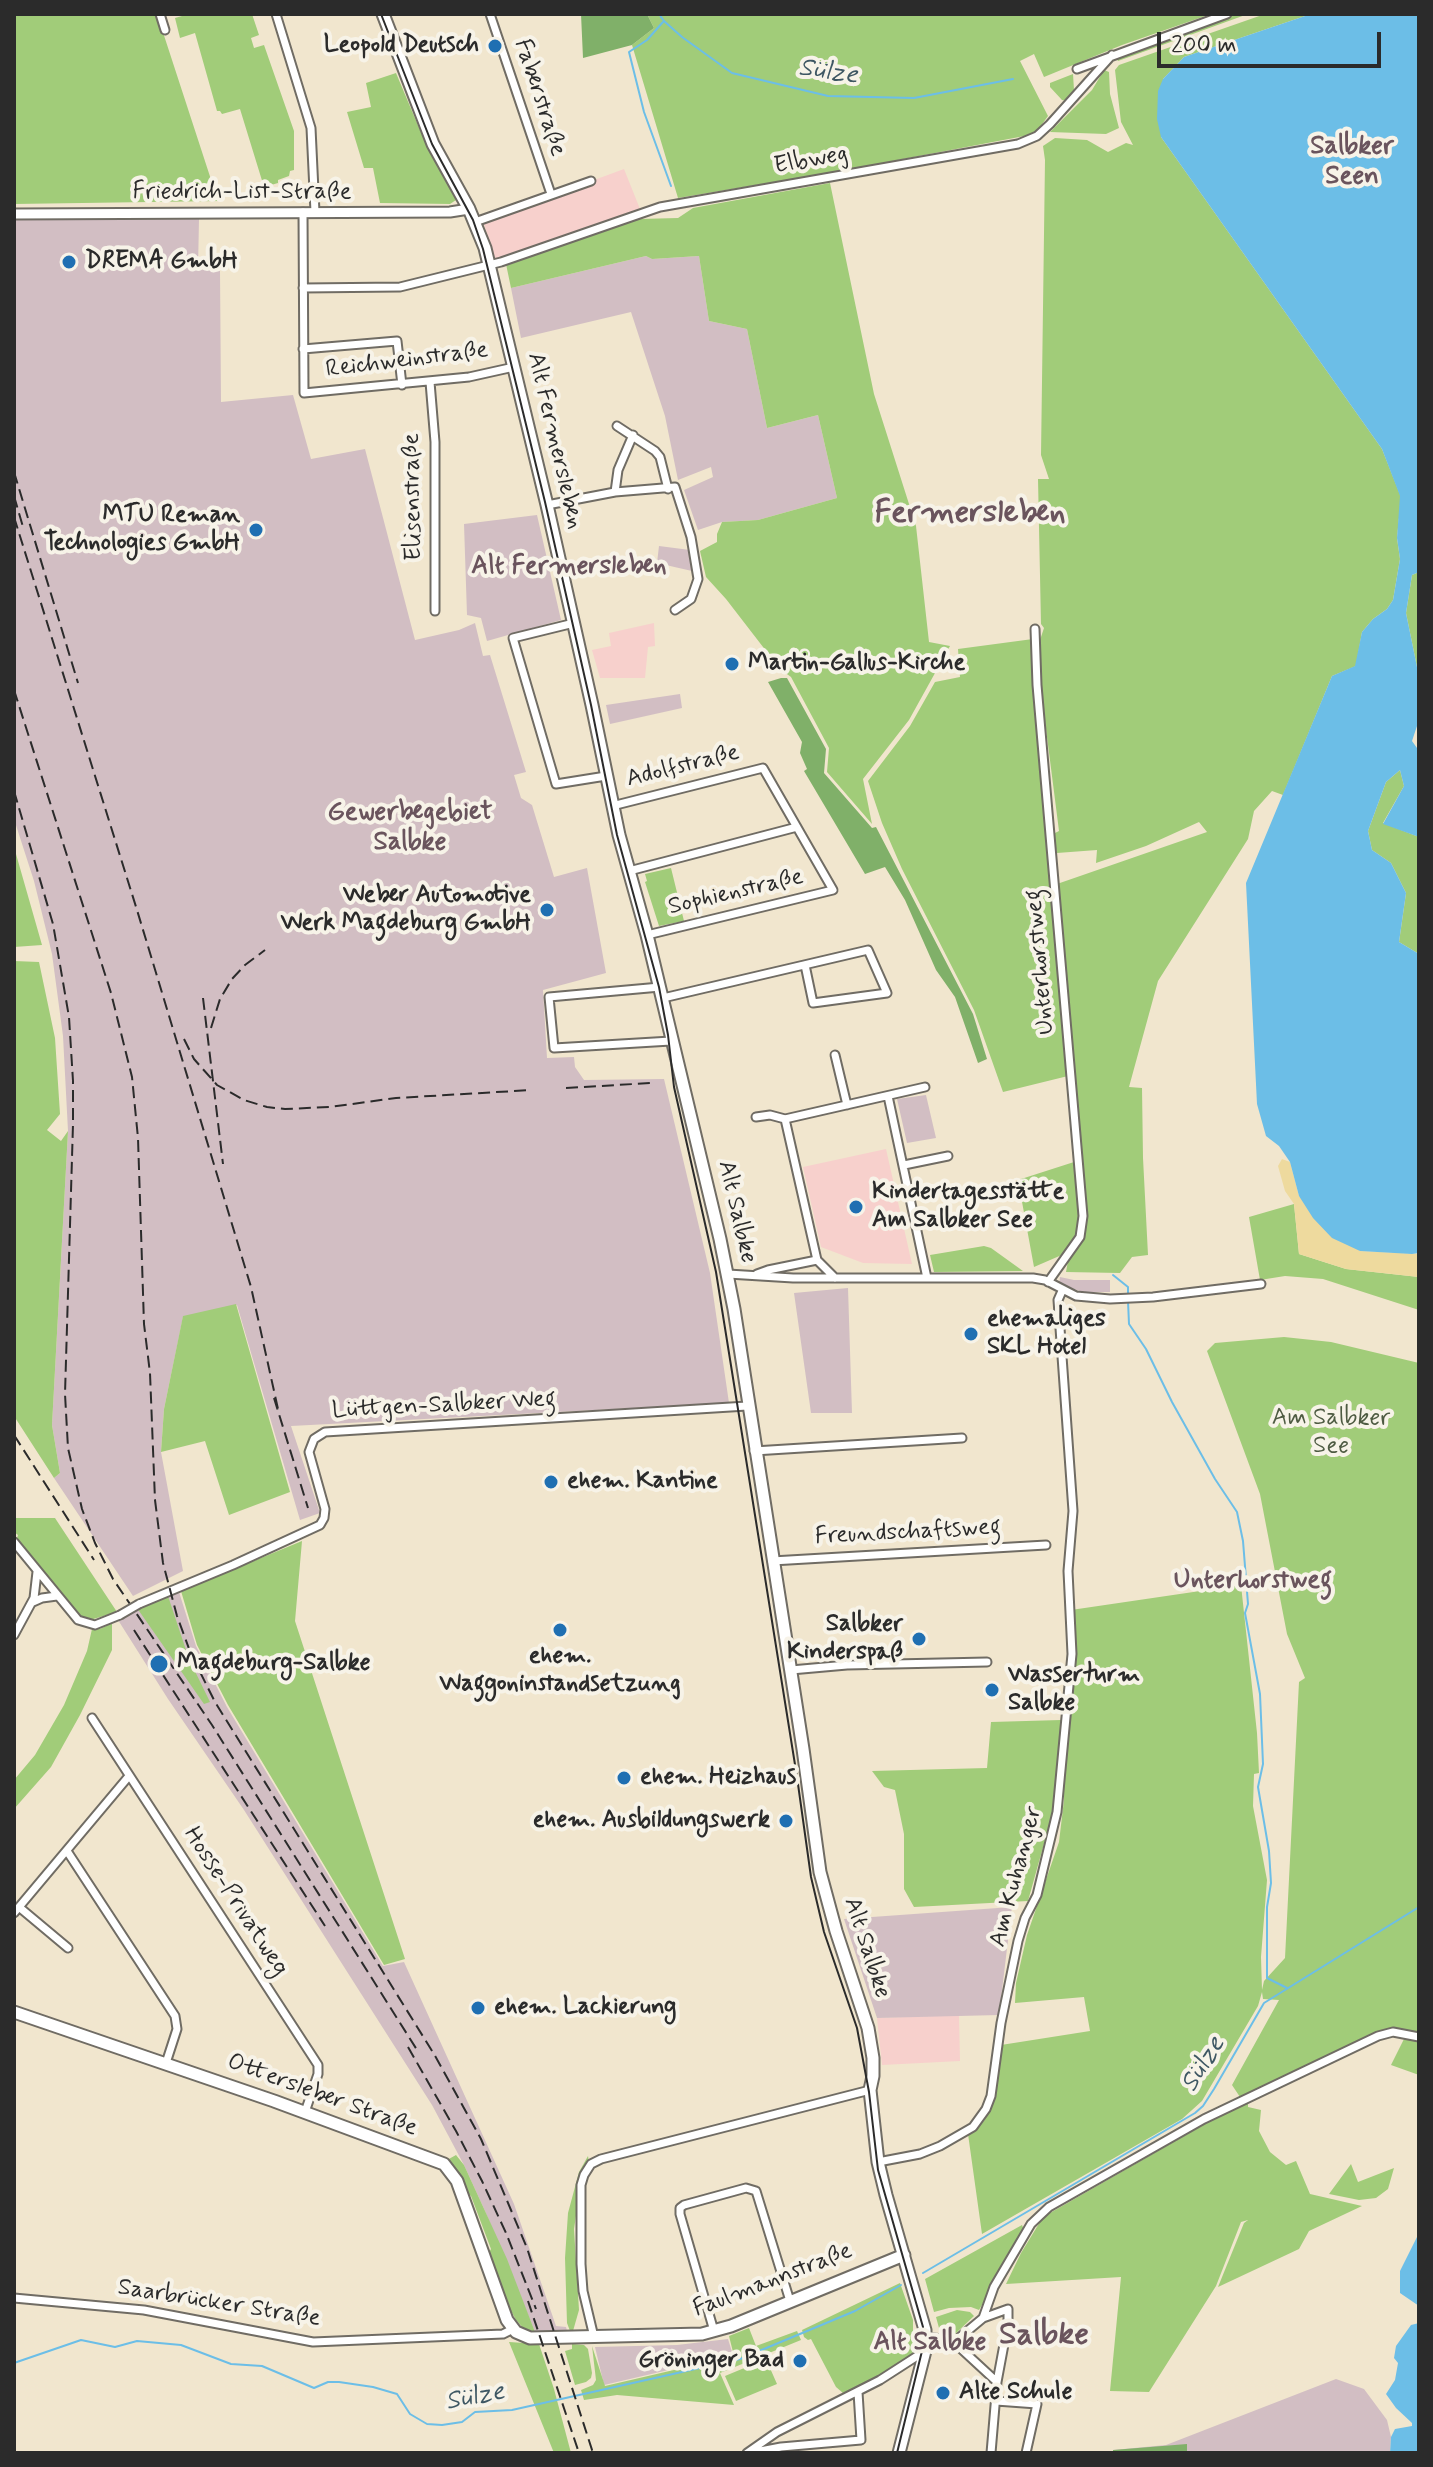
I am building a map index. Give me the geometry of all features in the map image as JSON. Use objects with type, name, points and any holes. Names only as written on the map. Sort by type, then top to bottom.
[{"type":"main road","name":"Alt Fermersleben","points":[[383,14],[433,144],[469,209],[489,265],[574,623],[612,806],[661,992]]},
{"type":"main road","name":"Alt Salbke","points":[[661,992],[728,1274],[820,1872],[870,2037],[874,2062],[870,2090],[878,2162],[926,2337],[899,2453]]},
{"type":"main road","name":"Ottersleber Straße","points":[[14,2012],[305,2112],[431,2158],[449,2168],[456,2178],[502,2308],[513,2329]]},
{"type":"main road","name":"Faulmannstraße","points":[[513,2329],[534,2339],[683,2336],[714,2331],[904,2255]]},
{"type":"street","points":[[160,14],[165,30]]},
{"type":"street","points":[[276,14],[311,128],[315,212]]},
{"type":"street","name":"Elbweg","points":[[1077,69],[1227,14]]},
{"type":"street","name":"Faberstraße","points":[[493,15],[551,194]]},
{"type":"street","name":"Elbweg","points":[[303,288],[400,287],[489,265],[660,207],[1018,144],[1037,136],[1050,124],[1112,55]]},
{"type":"street","points":[[475,222],[591,181]]},
{"type":"street","name":"Friedrich-List-Straße","points":[[14,214],[450,212],[469,209]]},
{"type":"street","points":[[303,212],[303,349],[397,341],[402,385]]},
{"type":"street","name":"Reichweinstraße","points":[[303,349],[304,393],[430,382],[514,367]]},
{"type":"street","name":"Elisenstraße","points":[[430,382],[435,442],[435,611]]},
{"type":"street","points":[[617,426],[660,457],[668,489]]},
{"type":"street","points":[[615,492],[618,470],[633,435]]},
{"type":"street","points":[[547,505],[615,492],[675,487],[691,537],[698,579],[691,599],[675,610]]},
{"type":"street","points":[[574,623],[513,638],[556,784],[606,776]]},
{"type":"street","name":"Unterhorstweg","points":[[1035,629],[1037,685],[1083,1216],[1080,1237],[1048,1282]]},
{"type":"street","name":"Adolfstraße","points":[[612,806],[763,768],[797,827]]},
{"type":"street","points":[[628,871],[797,827]]},
{"type":"street","name":"Sophienstraße","points":[[647,935],[833,890],[797,827]]},
{"type":"street","points":[[671,1041],[554,1048],[549,997],[661,992],[868,950],[887,993],[813,1003],[805,965]]},
{"type":"street","points":[[835,1055],[847,1105]]},
{"type":"street","points":[[756,1117],[770,1115],[785,1119],[925,1087]]},
{"type":"street","points":[[888,1096],[927,1278]]},
{"type":"street","points":[[785,1119],[817,1260],[835,1278]]},
{"type":"street","points":[[904,1165],[948,1156]]},
{"type":"street","points":[[755,1275],[817,1260]]},
{"type":"street","points":[[728,1274],[766,1278],[1033,1278],[1085,1298],[1123,1299],[1261,1284]]},
{"type":"street","name":"Am Kuhanger","points":[[878,2162],[920,2154],[940,2146],[973,2127],[988,2106],[1018,1941],[1037,1895],[1057,1812],[1072,1654],[1068,1571],[1073,1511],[1058,1300],[1062,1291]]},
{"type":"street","name":"Lüttgen-Salbker Weg","points":[[14,1542],[75,1617],[85,1624],[102,1624],[139,1604],[320,1525],[325,1509],[309,1452],[314,1439],[325,1432],[747,1406]]},
{"type":"street","points":[[754,1451],[962,1438]]},
{"type":"street","name":"Freundschaftsweg","points":[[772,1561],[1046,1545]]},
{"type":"street","points":[[14,1635],[33,1602],[37,1572]]},
{"type":"street","points":[[33,1602],[57,1596]]},
{"type":"street","points":[[791,1670],[847,1665],[987,1662]]},
{"type":"street","name":"Hosse-Privatweg","points":[[92,1718],[318,2065],[305,2112]]},
{"type":"street","points":[[68,1948],[17,1910],[129,1776]]},
{"type":"street","points":[[67,1851],[176,2019],[177,2032],[166,2063]]},
{"type":"street","points":[[983,2318],[994,2287],[1031,2224],[1049,2207],[1204,2119],[1371,2039],[1393,2032],[1419,2037]]},
{"type":"street","points":[[594,2337],[583,2291],[581,2264],[581,2185],[591,2164],[870,2090]]},
{"type":"street","points":[[714,2331],[679,2213],[685,2204],[746,2188],[756,2192],[790,2301]]},
{"type":"street","name":"Saarbrücker Straße","points":[[14,2298],[144,2310],[313,2342],[503,2334],[513,2329]]},
{"type":"street","points":[[953,2343],[983,2318],[1008,2309],[991,2453]]},
{"type":"street","points":[[926,2337],[953,2343],[997,2382]]},
{"type":"street","points":[[747,2453],[777,2432],[858,2392],[925,2351]]},
{"type":"street","points":[[747,2453],[861,2440],[858,2392]]},
{"type":"street","points":[[996,2401],[1037,2404],[1026,2453]]},
{"type":"shaded area","points":[[624,169],[640,209],[545,245],[495,260],[483,221]]},
{"type":"shaded area","points":[[199,219],[198,269],[220,271],[221,402],[293,395],[311,459],[365,449],[415,640],[475,623],[483,656],[490,655],[526,772],[514,775],[521,798],[532,805],[554,877],[587,868],[606,973],[543,990],[547,1058],[574,1057],[575,1067],[584,1080],[664,1079],[710,1273],[729,1403],[291,1426],[320,1513],[300,1520],[237,1305],[183,1317],[164,1409],[161,1452],[183,1571],[133,1596],[54,1478],[60,1473],[52,1425],[68,1131],[63,1036],[52,954],[34,881],[14,819],[14,220]]},
{"type":"shaded area","points":[[646,256],[652,259],[699,256],[709,321],[747,329],[767,428],[818,415],[837,498],[758,520],[722,522],[698,530],[684,490],[713,477],[711,467],[678,480],[665,416],[631,312],[521,338],[511,288]]},
{"type":"shaded area","points":[[537,515],[561,620],[487,641],[481,618],[467,615],[464,524]]},
{"type":"shaded area","points":[[659,546],[690,550],[692,571],[657,563]]},
{"type":"shaded area","points":[[654,623],[655,646],[648,647],[645,678],[600,678],[592,650],[611,646],[609,633]]},
{"type":"shaded area","points":[[680,694],[682,708],[610,724],[606,705]]},
{"type":"shaded area","points":[[926,1095],[936,1138],[907,1143],[897,1099]]},
{"type":"shaded area","name":"Kindertagesstätte Am Salbker See","points":[[886,1149],[912,1264],[863,1263],[821,1247],[803,1167]]},
{"type":"shaded area","points":[[1060,1277],[1110,1280],[1110,1292],[1083,1292],[1059,1284]]},
{"type":"shaded area","points":[[848,1288],[852,1413],[811,1413],[794,1293]]},
{"type":"shaded area","points":[[179,1592],[196,1646],[227,1707],[383,1966],[404,1962],[514,2204],[556,2326],[566,2327],[567,2331],[535,2332],[485,2211],[432,2105],[244,1810],[118,1620],[136,1609]]},
{"type":"shaded area","points":[[1012,1907],[999,2015],[877,2018],[844,1919]]},
{"type":"shaded area","points":[[959,2015],[960,2061],[882,2065],[877,2018]]},
{"type":"shaded area","points":[[728,2339],[733,2355],[604,2385],[595,2347],[677,2345]]},
{"type":"shaded area","points":[[1336,2379],[1364,2389],[1387,2420],[1391,2437],[1390,2453],[1113,2453],[1113,2450],[1166,2445]]},
{"type":"green space","points":[[14,14],[157,14],[218,201],[14,204]]},
{"type":"green space","points":[[189,14],[252,14],[259,35],[251,38],[254,48],[264,45],[294,131],[294,170],[278,183],[264,187],[240,109],[222,114],[217,111],[195,33],[180,38],[175,18]]},
{"type":"green space","points":[[581,14],[647,14],[654,28],[632,45],[583,58]]},
{"type":"green space","points":[[647,14],[1211,14],[1122,45],[1044,77],[1034,54],[1020,61],[1048,116],[1035,134],[678,198],[632,45],[654,28]]},
{"type":"green space","points":[[1237,14],[1248,14],[1118,61],[1116,57]]},
{"type":"green space","points":[[1265,14],[1311,14],[1184,57],[1163,79],[1161,137],[1382,449],[1401,497],[1397,538],[1400,559],[1393,600],[1362,632],[1356,666],[1332,676],[1283,795],[1272,791],[1254,811],[1248,839],[1158,981],[1129,1087],[1142,1088],[1148,1255],[1132,1257],[1120,1273],[1066,1272],[1068,1261],[1084,1237],[1086,1219],[1057,884],[1207,832],[1199,822],[1146,846],[1096,863],[1097,850],[1057,853],[1053,834],[1059,831],[1038,646],[1044,628],[1041,624],[1038,479],[1049,479],[1041,455],[1043,146],[1055,138],[1087,140],[1108,152],[1126,143],[1133,145],[1121,122],[1115,70],[1119,65]]},
{"type":"green space","points":[[1104,70],[1109,72],[1110,94],[1119,128],[1106,134],[1050,132],[1092,90]]},
{"type":"green space","points":[[396,73],[425,142],[456,200],[450,204],[380,203],[373,168],[364,168],[347,112],[371,107],[366,83]]},
{"type":"green space","points":[[1073,74],[1074,90],[1067,101],[1062,100],[1050,83]]},
{"type":"green space","points":[[830,183],[874,394],[916,526],[929,642],[950,646],[909,720],[863,779],[872,824],[827,772],[829,748],[791,677],[780,669],[706,577],[700,551],[717,542],[722,522],[758,520],[837,498],[818,415],[767,428],[747,329],[709,321],[699,256],[652,259],[646,256],[511,288],[506,264],[639,219],[678,218],[693,208]]},
{"type":"green space","points":[[1419,572],[1419,677],[1406,613],[1412,575]]},
{"type":"green space","points":[[1033,639],[1034,688],[1068,1076],[1003,1092],[974,1010],[902,869],[868,781],[910,726],[935,682],[960,677],[958,649]]},
{"type":"green space","points":[[787,678],[826,749],[824,773],[872,828],[876,827],[973,1014],[987,1059],[978,1063],[955,997],[936,970],[905,900],[885,867],[865,874],[804,771],[807,769],[800,753],[802,742],[768,682]]},
{"type":"green space","points":[[1400,770],[1404,786],[1383,823],[1419,837],[1419,954],[1399,942],[1406,893],[1391,863],[1372,850],[1368,831],[1386,782]]},
{"type":"green space","points":[[14,847],[42,945],[14,947]]},
{"type":"green space","points":[[671,868],[684,921],[659,926],[645,874]]},
{"type":"green space","points":[[14,961],[39,962],[55,1038],[60,1114],[47,1130],[61,1141],[68,1131],[52,1425],[60,1473],[54,1478],[14,1416]]},
{"type":"green space","points":[[1074,1162],[1079,1216],[1076,1240],[1064,1254],[1034,1267],[1018,1180]]},
{"type":"green space","points":[[1294,1204],[1299,1254],[1346,1269],[1419,1277],[1419,1310],[1323,1279],[1285,1276],[1260,1280],[1249,1217]]},
{"type":"green space","points":[[984,1246],[1023,1271],[934,1272],[930,1255]]},
{"type":"green space","points":[[236,1304],[290,1492],[229,1515],[205,1441],[161,1452],[164,1409],[183,1316]]},
{"type":"green space","name":"Am Salbker See","points":[[1284,1337],[1331,1342],[1419,1363],[1419,2075],[1391,2065],[1407,2033],[1389,2029],[1374,2033],[1240,2097],[1232,2085],[1279,2000],[1263,1999],[1262,1992],[1258,2006],[1202,2101],[1182,2119],[982,2234],[968,2134],[984,2121],[989,2110],[1001,2045],[1090,2031],[1084,1997],[1015,2003],[1016,1983],[1027,1935],[1059,1842],[1064,1800],[1071,1610],[1241,1585],[1257,1733],[1259,1773],[1254,1774],[1253,1806],[1267,1880],[1261,1957],[1262,1990],[1264,1981],[1285,1958],[1299,1682],[1305,1678],[1287,1634],[1260,1494],[1207,1351],[1215,1343]]},
{"type":"green space","points":[[14,1518],[55,1518],[117,1612],[90,1620],[81,1617],[17,1538]]},
{"type":"green space","points":[[302,1541],[295,1621],[405,1959],[384,1965],[228,1705],[197,1645],[181,1591]]},
{"type":"green space","points":[[168,1596],[189,1659],[210,1702],[204,1704],[137,1608]]},
{"type":"green space","points":[[112,1623],[112,1650],[80,1715],[51,1767],[14,1809],[14,1780],[35,1755],[64,1705],[87,1651],[92,1629]]},
{"type":"green space","points":[[1061,1720],[1052,1815],[1028,1901],[914,1907],[904,1889],[904,1834],[895,1790],[884,1787],[872,1771],[987,1768],[991,1722]]},
{"type":"green space","points":[[1245,2101],[1248,2107],[1261,2110],[1259,2131],[1270,2152],[1286,2165],[1296,2161],[1310,2194],[1362,2206],[1309,2231],[1299,2249],[1218,2287],[1244,2223],[1248,2220],[1241,2222],[1216,2286],[1149,2392],[1110,2391],[1121,2277],[1006,2284],[1043,2217]]},
{"type":"green space","points":[[456,2155],[464,2165],[507,2259],[535,2332],[524,2329],[509,2307],[488,2254],[491,2249],[471,2196],[458,2171],[447,2160]]},
{"type":"green space","points":[[588,2156],[589,2162],[578,2180],[574,2229],[579,2310],[573,2331],[570,2331],[567,2323],[565,2258],[568,2213],[579,2172]]},
{"type":"green space","points":[[1351,2164],[1358,2182],[1394,2168],[1388,2189],[1376,2198],[1359,2200],[1329,2194]]},
{"type":"green space","points":[[1022,2225],[1025,2232],[979,2310],[971,2307],[934,2312],[925,2279]]},
{"type":"green space","points":[[900,2283],[913,2320],[913,2354],[879,2377],[843,2393],[836,2387],[811,2339],[804,2337],[802,2330]]},
{"type":"green space","points":[[957,2310],[970,2312],[974,2316],[954,2335],[939,2328],[936,2317]]},
{"type":"green space","points":[[749,2328],[756,2346],[797,2331],[801,2340],[720,2373],[734,2405],[617,2395],[584,2400],[581,2390],[593,2385],[596,2380],[592,2346],[605,2386],[734,2356],[729,2336]]},
{"type":"green space","points":[[509,2342],[539,2344],[571,2453],[554,2453]]},
{"type":"green space","points":[[572,2344],[584,2345],[588,2349],[592,2373],[586,2382],[575,2385],[565,2351],[572,2349]]},
{"type":"green space","points":[[766,2359],[777,2384],[736,2401],[725,2376]]},
{"type":"green space","points":[[1187,2444],[1187,2453],[1113,2453],[1113,2450]]},
{"type":"sand","points":[[1282,1159],[1290,1162],[1299,1196],[1360,1251],[1419,1254],[1419,1277],[1346,1269],[1299,1254],[1294,1204],[1285,1191],[1278,1166]]},
{"type":"water","points":[[1311,14],[1419,14],[1419,572],[1412,575],[1406,613],[1419,677],[1419,720],[1412,741],[1417,748],[1419,745],[1419,837],[1383,824],[1404,786],[1400,770],[1386,782],[1368,831],[1372,850],[1391,863],[1406,893],[1399,942],[1419,954],[1419,1253],[1412,1254],[1360,1251],[1332,1238],[1313,1218],[1299,1196],[1290,1162],[1279,1146],[1266,1136],[1257,1104],[1246,883],[1332,676],[1355,666],[1362,632],[1393,600],[1400,559],[1397,538],[1400,496],[1382,449],[1161,137],[1157,119],[1158,91],[1163,79],[1184,57]]},
{"type":"water","points":[[1419,2233],[1419,2306],[1400,2293],[1400,2271]]},
{"type":"water","points":[[1419,2323],[1419,2453],[1390,2453],[1395,2429],[1412,2426],[1386,2394],[1395,2380],[1398,2363],[1394,2358],[1396,2346],[1411,2325]]},
{"type":"waterway","name":"Sülze","points":[[659,14],[682,37],[732,73],[828,96],[914,98],[1013,79]]},
{"type":"waterway","points":[[663,22],[647,40],[629,52],[644,112],[671,186]]},
{"type":"waterway","points":[[1113,1275],[1128,1287],[1128,1294]]},
{"type":"waterway","points":[[1128,1301],[1129,1324],[1146,1349],[1215,1479],[1237,1512],[1243,1541],[1248,1604],[1245,1613],[1260,1694],[1263,1764],[1258,1787],[1271,1883],[1267,1907],[1267,1978],[1287,1988]]},
{"type":"waterway","name":"Sülze","points":[[923,2273],[1195,2113],[1214,2089],[1264,2003],[1419,1907]]},
{"type":"waterway","name":"Sülze","points":[[14,2363],[81,2340],[115,2347],[137,2341],[181,2345],[231,2364],[262,2366],[314,2388],[328,2382],[339,2382],[397,2394],[410,2414],[427,2424],[442,2425],[462,2422],[475,2412],[512,2410],[740,2359],[855,2311],[901,2285]]},
{"type":"tram line","points":[[381,14],[432,144],[473,220],[483,249],[545,502],[617,835],[659,987],[674,1087],[716,1272],[811,1877],[824,1932],[857,2028],[869,2092],[878,2170],[923,2327],[922,2351],[897,2453]]},
{"type":"railway","points":[[14,472],[78,683]]},
{"type":"railway","points":[[14,496],[23,527]]},
{"type":"railway","points":[[14,517],[251,1287],[278,1409]]},
{"type":"railway","points":[[14,690],[111,993],[132,1077],[138,1138],[144,1324],[150,1373],[155,1500],[163,1563],[177,1616],[191,1654],[215,1702],[434,2054],[481,2139],[527,2248],[593,2453]]},
{"type":"railway","points":[[14,791],[53,924],[69,1017],[73,1124],[65,1394],[68,1448],[82,1509],[113,1579],[212,1725],[419,2053]]},
{"type":"railway","points":[[211,1028],[220,999],[232,979],[265,950]]},
{"type":"railway","points":[[203,998],[223,1164]]},
{"type":"railway","points":[[184,1039],[194,1059],[217,1085],[244,1100],[267,1107],[330,1107],[396,1098],[532,1090]]},
{"type":"railway","points":[[566,1088],[651,1083]]},
{"type":"railway","points":[[274,1398],[308,1508]]},
{"type":"railway","points":[[14,1435],[94,1560]]},
{"type":"railway","points":[[134,1630],[325,1926]]},
{"type":"railway","points":[[408,2047],[482,2181],[536,2309]]},
{"type":"railway","points":[[528,2301],[579,2453]]},
{"type":"place","name":"Leopold Deutsch","points":[[495,46]]},
{"type":"place","name":"DREMA GmbH","points":[[69,262]]},
{"type":"place","name":"MTU Reman Technologies GmbH","points":[[256,530]]},
{"type":"place","name":"Martin-Gallus-Kirche","points":[[732,664]]},
{"type":"place","name":"Weber Automotive Werk Magdeburg GmbH","points":[[547,910]]},
{"type":"place","name":"Kindertagesstätte Am Salbker See","points":[[856,1207]]},
{"type":"place","name":"ehemaliges SKL Hotel","points":[[971,1334]]},
{"type":"place","name":"ehem. Kantine","points":[[551,1482]]},
{"type":"place","name":"ehem. Waggoninstandsetzung","points":[[560,1630]]},
{"type":"place","name":"Salbker Kinderspaß","points":[[919,1639]]},
{"type":"place","name":"Magdeburg-Salbke","points":[[159,1664]]},
{"type":"place","name":"Wasserturm Salbke","points":[[992,1690]]},
{"type":"place","name":"ehem. Heizhaus","points":[[624,1778]]},
{"type":"place","name":"ehem. Ausbildungswerk","points":[[786,1821]]},
{"type":"place","name":"ehem. Lackierung","points":[[478,2008]]},
{"type":"place","name":"Gröninger Bad","points":[[800,2361]]},
{"type":"place","name":"Alte Schule","points":[[943,2393]]},
{"type":"district","name":"Salbker Seen","points":[[1352,163]]},
{"type":"district","name":"Fermersleben","points":[[970,514]]},
{"type":"district","name":"Alt Fermersleben","points":[[569,568]]},
{"type":"district","name":"Gewerbegebiet Salbke","points":[[410,829]]},
{"type":"district","name":"Unterhorstweg","points":[[1253,1582]]},
{"type":"district","name":"Salbke","points":[[1044,2336]]},
{"type":"district","name":"Alt Salbke","points":[[930,2344]]}]
